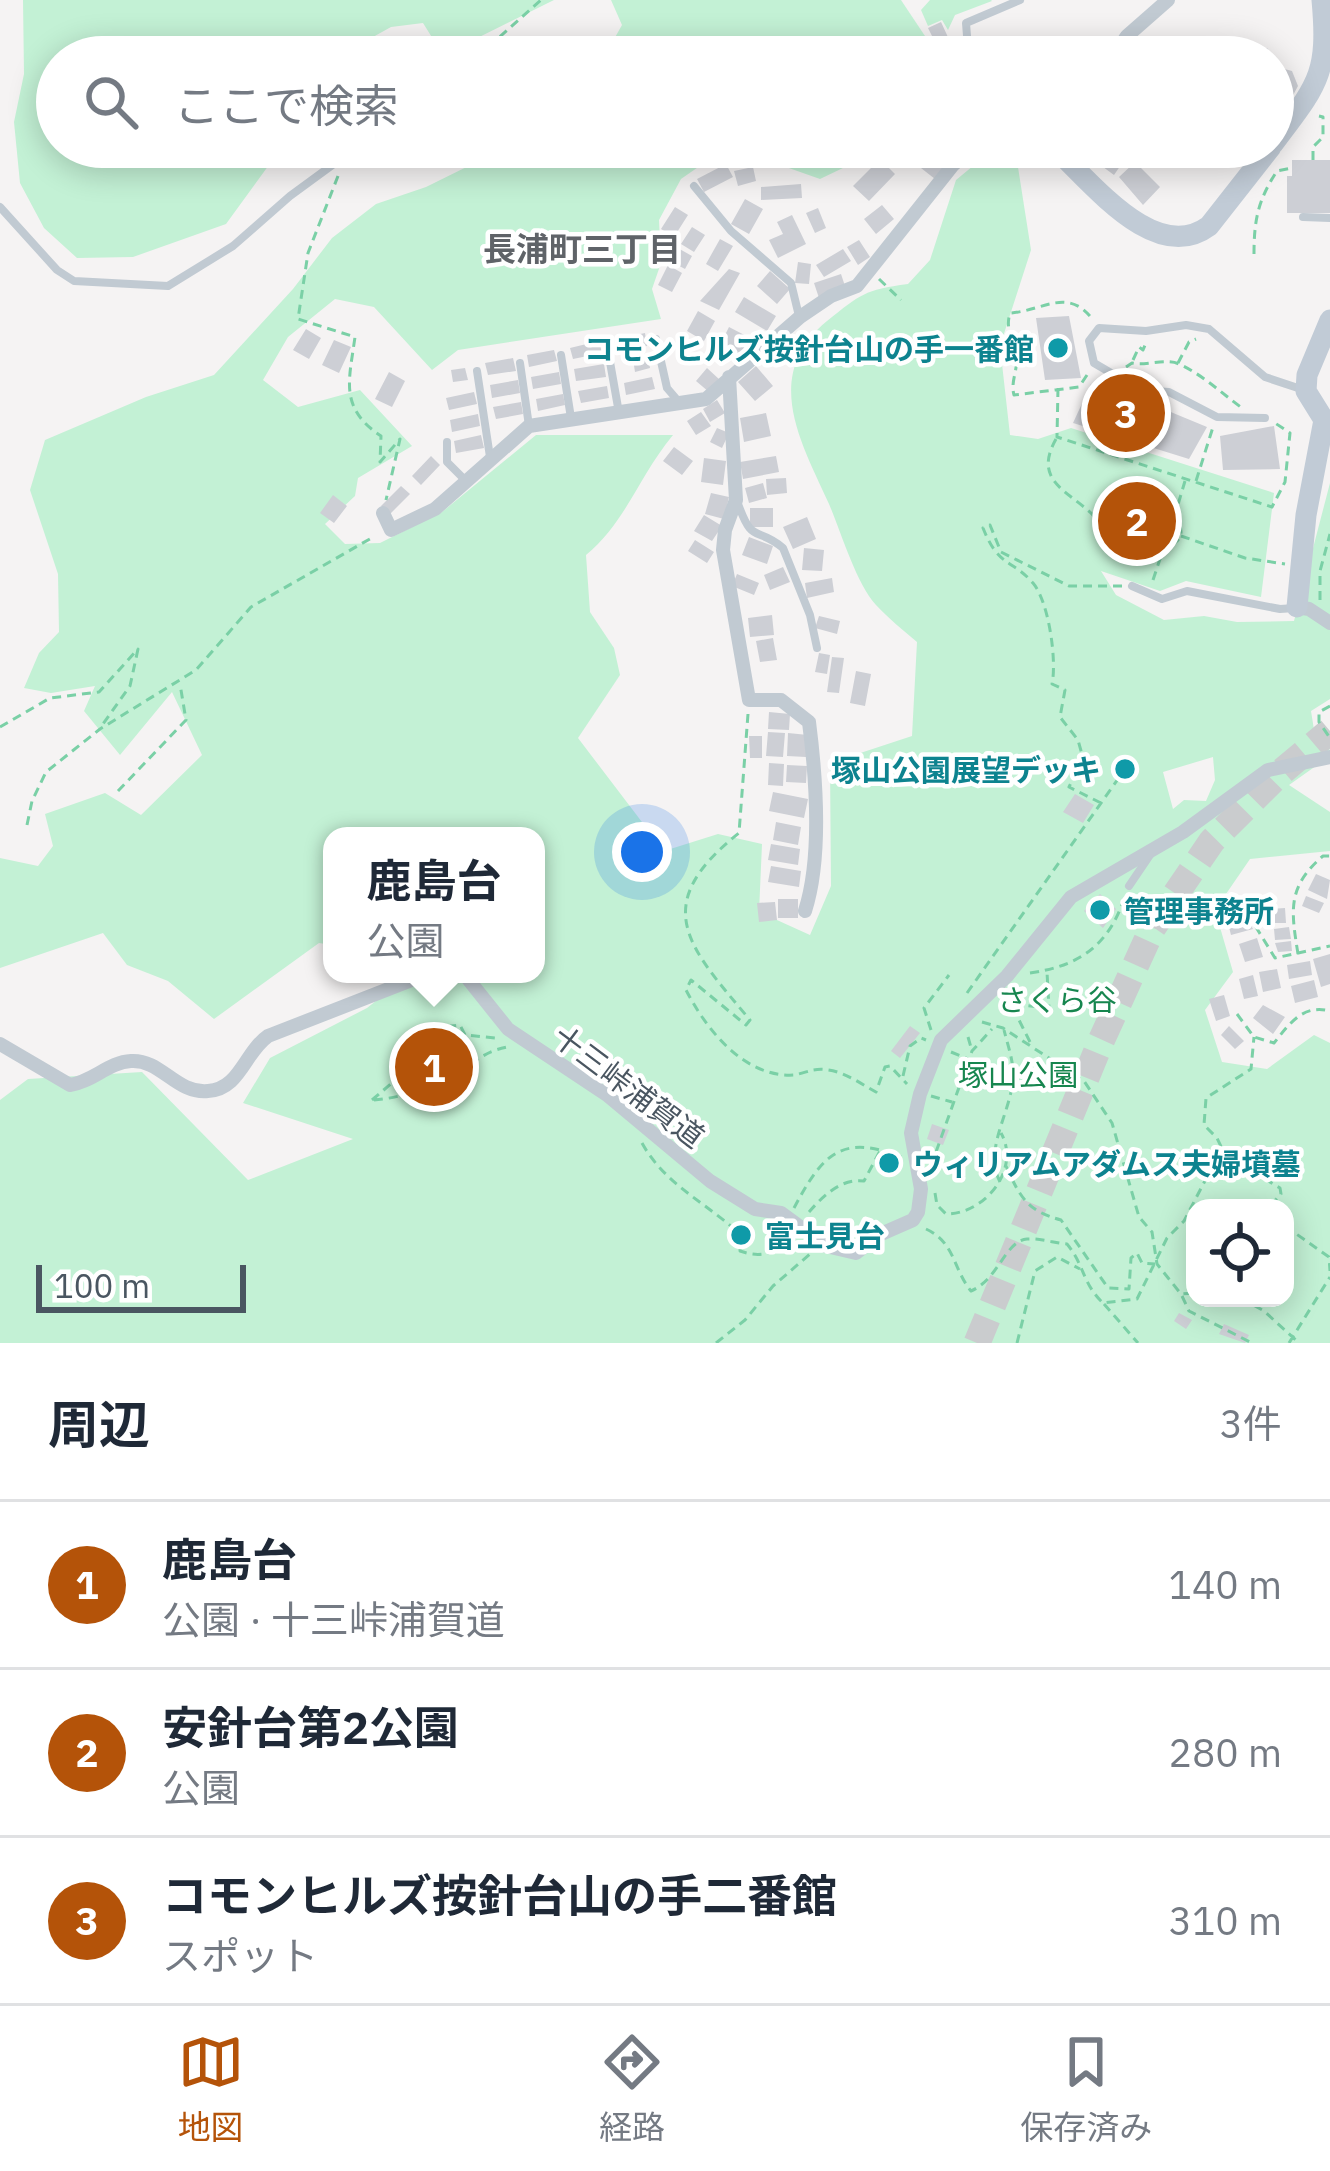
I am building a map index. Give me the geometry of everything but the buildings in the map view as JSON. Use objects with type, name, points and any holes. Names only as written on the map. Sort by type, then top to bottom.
[{"type":"street","points":[[1127,36],[1168,0]]},
{"type":"street","points":[[1294,122],[1325,87],[1322,0]]},
{"type":"street","points":[[380,520],[391,530],[435,509],[529,426],[706,399],[800,317],[856,286],[951,168]]},
{"type":"street","points":[[1076,168],[1142,227],[1171,239],[1196,235],[1209,226],[1255,168]]},
{"type":"street","points":[[1325,618],[1297,608],[1299,566],[1324,420],[1306,391],[1307,375],[1330,320]]},
{"type":"street","points":[[729,376],[736,500],[723,550],[749,700],[781,700],[808,722],[814,758],[813,886],[805,911]]},
{"type":"street","points":[[826,1246],[856,1253],[918,1212],[921,1189],[911,1133],[944,1046],[1071,897],[1204,819],[1268,770],[1330,757]]},
{"type":"street","points":[[0,1045],[70,1084],[120,1063],[137,1061],[183,1088],[212,1091],[233,1081],[254,1047],[268,1036],[404,983]]},
{"type":"street","name":"十三峠浦賀道","points":[[471,983],[497,1017],[526,1042],[625,1109],[710,1181],[750,1207],[783,1212],[826,1246]]},
{"type":"lane","points":[[967,36],[966,23],[1002,3],[1020,0]]},
{"type":"lane","points":[[0,207],[57,270],[74,281],[168,286],[233,246],[328,168]]},
{"type":"lane","points":[[694,186],[731,231],[790,283],[800,317]]},
{"type":"lane","points":[[1303,218],[1330,218]]},
{"type":"lane","points":[[1260,418],[1217,417],[1169,392],[1140,390],[1094,363],[1089,341],[1099,328],[1151,330],[1186,325],[1214,332],[1265,377],[1306,391]]},
{"type":"lane","points":[[656,339],[667,388],[680,403]]},
{"type":"lane","points":[[607,345],[619,413]]},
{"type":"lane","points":[[561,355],[571,420]]},
{"type":"lane","points":[[520,363],[529,426]]},
{"type":"lane","points":[[477,371],[490,457]]},
{"type":"lane","points":[[447,442],[447,462],[468,483]]},
{"type":"lane","points":[[736,500],[755,536],[784,548],[810,615],[817,648]]},
{"type":"lane","points":[[1132,586],[1162,599],[1187,591],[1297,608]]},
{"type":"lane","points":[[1129,886],[1155,849]]},
{"type":"path","points":[[501,36],[542,0]]},
{"type":"path","points":[[1310,114],[1323,117],[1328,145]]},
{"type":"path","points":[[1312,160],[1313,147],[1323,137]]},
{"type":"path","points":[[27,825],[46,772],[100,729],[196,670],[251,607],[378,534],[400,439],[380,462],[381,436],[364,425],[347,395],[355,337],[298,319],[308,253],[341,168]]},
{"type":"path","points":[[1254,254],[1255,211],[1260,199],[1277,171],[1292,168]]},
{"type":"path","points":[[869,269],[902,300]]},
{"type":"path","points":[[1094,363],[1079,387],[1014,395],[1016,353],[1006,326],[1010,313],[1028,312],[1050,300],[1070,301],[1086,310],[1099,328]]},
{"type":"path","points":[[1114,375],[1132,363],[1151,330]]},
{"type":"path","points":[[1178,363],[1189,342],[1214,332]]},
{"type":"path","points":[[1057,436],[1272,507],[1285,482],[1290,433],[1178,363],[1132,363]]},
{"type":"path","points":[[1058,388],[1057,436],[1048,466],[1071,501],[1112,532],[1136,524],[1157,528]]},
{"type":"path","points":[[1196,483],[1217,417]]},
{"type":"path","points":[[1173,520],[1186,480]]},
{"type":"path","points":[[1165,544],[1157,535],[1162,521],[1180,525],[1181,536]]},
{"type":"path","points":[[1101,803],[1069,787],[1083,758],[1078,740],[1060,717],[1065,690],[1052,684],[1051,628],[1034,584],[1002,562],[983,528],[990,525],[1001,552],[1069,586],[1132,586]]},
{"type":"path","points":[[1325,618],[1320,572],[1330,534]]},
{"type":"path","points":[[1181,536],[1246,558],[1299,566]]},
{"type":"path","points":[[1165,544],[1181,536]]},
{"type":"path","points":[[1149,593],[1165,544]]},
{"type":"path","points":[[0,727],[50,698],[99,692],[138,649],[130,686],[100,729]]},
{"type":"path","points":[[118,791],[186,720],[180,682]]},
{"type":"path","points":[[749,700],[739,832],[718,850],[683,904],[683,922],[706,966],[751,1020],[746,1025],[691,980],[686,990],[728,1050],[774,1072],[795,1075],[829,1069],[875,1093],[884,1066],[890,1066],[928,1096],[952,1102]]},
{"type":"path","points":[[1330,706],[1319,712],[1318,722],[1330,738]]},
{"type":"path","points":[[972,1051],[962,1004],[972,983],[1017,927],[1125,769]]},
{"type":"path","points":[[1298,954],[1293,895],[1306,871],[1323,856],[1330,856]]},
{"type":"path","points":[[1030,1045],[1011,1004],[1049,1008],[1047,970],[1088,956],[1118,919],[1129,886]]},
{"type":"path","points":[[1244,899],[1275,958],[1330,946]]},
{"type":"path","points":[[944,1046],[927,1027],[924,1008],[949,975]]},
{"type":"path","points":[[1237,1014],[1254,1037],[1274,1043],[1294,1018],[1315,1007],[1330,1011]]},
{"type":"path","points":[[964,1022],[1003,1028],[1084,1081],[1112,1123],[1139,1217],[1152,1232],[1157,1264],[1190,1311],[1252,1343]]},
{"type":"path","points":[[503,1048],[487,1051],[449,1078],[398,1098],[372,1100],[440,1042],[451,1026],[460,1025],[465,1035],[526,1042]]},
{"type":"path","points":[[921,1189],[968,1059],[994,1026]]},
{"type":"path","points":[[1000,1182],[992,1151],[1014,1070],[1003,1028]]},
{"type":"path","points":[[1254,1037],[1251,1069],[1206,1098],[1204,1125],[1225,1155],[1280,1188],[1277,1199]]},
{"type":"path","points":[[903,1079],[910,1046],[921,1038],[968,1059]]},
{"type":"path","points":[[625,1109],[646,1150],[674,1186],[703,1202],[741,1235],[740,1251],[755,1256],[777,1251],[791,1241],[783,1212]]},
{"type":"path","points":[[937,1205],[946,1214],[956,1214],[978,1203],[1000,1182],[1009,1148],[1000,1133]]},
{"type":"path","points":[[783,1212],[821,1161],[841,1149],[864,1145],[901,1156]]},
{"type":"path","points":[[783,1212],[804,1217],[827,1192],[853,1180],[864,1181],[881,1149]]},
{"type":"path","points":[[1103,1303],[1137,1299],[1167,1238],[1184,1221],[1208,1175],[1225,1155]]},
{"type":"path","points":[[1006,1166],[1021,1201],[1035,1214],[1061,1220],[1108,1288],[1129,1289],[1131,1258],[1137,1253],[1142,1263],[1157,1264]]},
{"type":"path","points":[[908,1222],[940,1235],[971,1291],[987,1284],[1010,1246],[1026,1239],[1067,1244],[1080,1261],[1085,1286],[1138,1343]]},
{"type":"path","points":[[1289,1343],[1330,1274],[1329,1257],[1294,1232]]},
{"type":"path","points":[[716,1343],[745,1320],[800,1259],[826,1246]]},
{"type":"path","points":[[1017,1343],[1035,1271],[1057,1257],[1082,1270]]},
{"type":"path","points":[[1181,1294],[1186,1294]]},
{"type":"path","points":[[1253,1307],[1299,1343]]},
{"type":"green space","points":[[23,0],[554,0],[481,36],[431,36],[423,23],[391,27],[375,36],[36,36],[36,168],[267,168],[226,224],[133,257],[77,258],[44,228],[20,183],[14,122],[24,74]]},
{"type":"green space","points":[[611,0],[901,0],[925,36],[616,36],[622,25]]},
{"type":"green space","points":[[930,0],[992,1],[955,15],[948,30],[942,20],[928,26],[921,10]]},
{"type":"green space","points":[[464,168],[697,168],[681,179],[659,220],[661,263],[652,289],[661,319],[458,350],[432,370],[374,307],[335,299],[288,337],[263,380],[298,407],[360,390],[412,446],[358,478],[355,496],[325,524],[345,544],[380,543],[442,512],[536,435],[673,435],[612,528],[586,555],[590,612],[614,648],[620,675],[578,738],[664,851],[718,834],[762,844],[759,912],[810,935],[831,886],[830,763],[912,736],[917,642],[876,605],[856,571],[799,433],[791,386],[807,342],[827,321],[872,291],[908,284],[930,260],[956,180],[971,168],[1018,168],[1031,250],[1000,346],[1010,435],[1038,439],[1071,428],[1274,493],[1261,597],[1186,581],[1160,591],[1101,571],[1116,595],[1164,620],[1204,616],[1237,622],[1294,621],[1330,483],[1330,699],[1311,711],[1315,736],[1330,756],[1289,785],[1330,812],[1330,851],[1250,859],[1215,910],[1233,972],[1205,1010],[1222,1062],[1267,1069],[1314,1035],[1330,1043],[1330,1343],[0,1343],[0,1100],[28,1079],[142,1072],[248,1180],[353,1139],[243,1103],[270,1058],[367,1008],[399,983],[545,983],[545,827],[323,827],[323,944],[214,1019],[168,981],[127,965],[103,933],[0,968],[0,858],[38,866],[53,846],[45,814],[105,793],[141,815],[202,755],[172,692],[120,755],[84,711],[95,686],[51,693],[24,688],[39,653],[59,632],[58,574],[30,490],[45,440],[146,397],[214,375],[293,289],[332,238],[376,204]],"holes":[[[1213,757],[1215,780],[1206,801],[1184,800],[1173,809],[1163,772]]]},
{"type":"green space","points":[[789,168],[843,168],[820,179]]},
{"type":"tunnel","points":[[977,1343],[1153,927],[1212,841],[1330,731]]},
{"type":"place","name":"コモンヒルズ按針台山の手一番館","points":[[1058,348]]},
{"type":"place","name":"コモンヒルズ按針台山の手二番館","points":[[1126,413]]},
{"type":"place","name":"安針台第2公園","points":[[1137,521]]},
{"type":"place","name":"塚山公園展望デッキ","points":[[1125,769]]},
{"type":"place","name":"管理事務所","points":[[1100,910]]},
{"type":"place","name":"鹿島台","points":[[434,1067]]},
{"type":"place","name":"ウィリアムアダムス夫婦墳墓","points":[[889,1163]]},
{"type":"place","name":"富士見台","points":[[741,1235]]},
{"type":"district","name":"長浦町三丁目","points":[[582,248]]},
{"type":"park label","name":"さくら谷","points":[[1057,999]]},
{"type":"park label","name":"塚山公園","points":[[1018,1074]]}]
